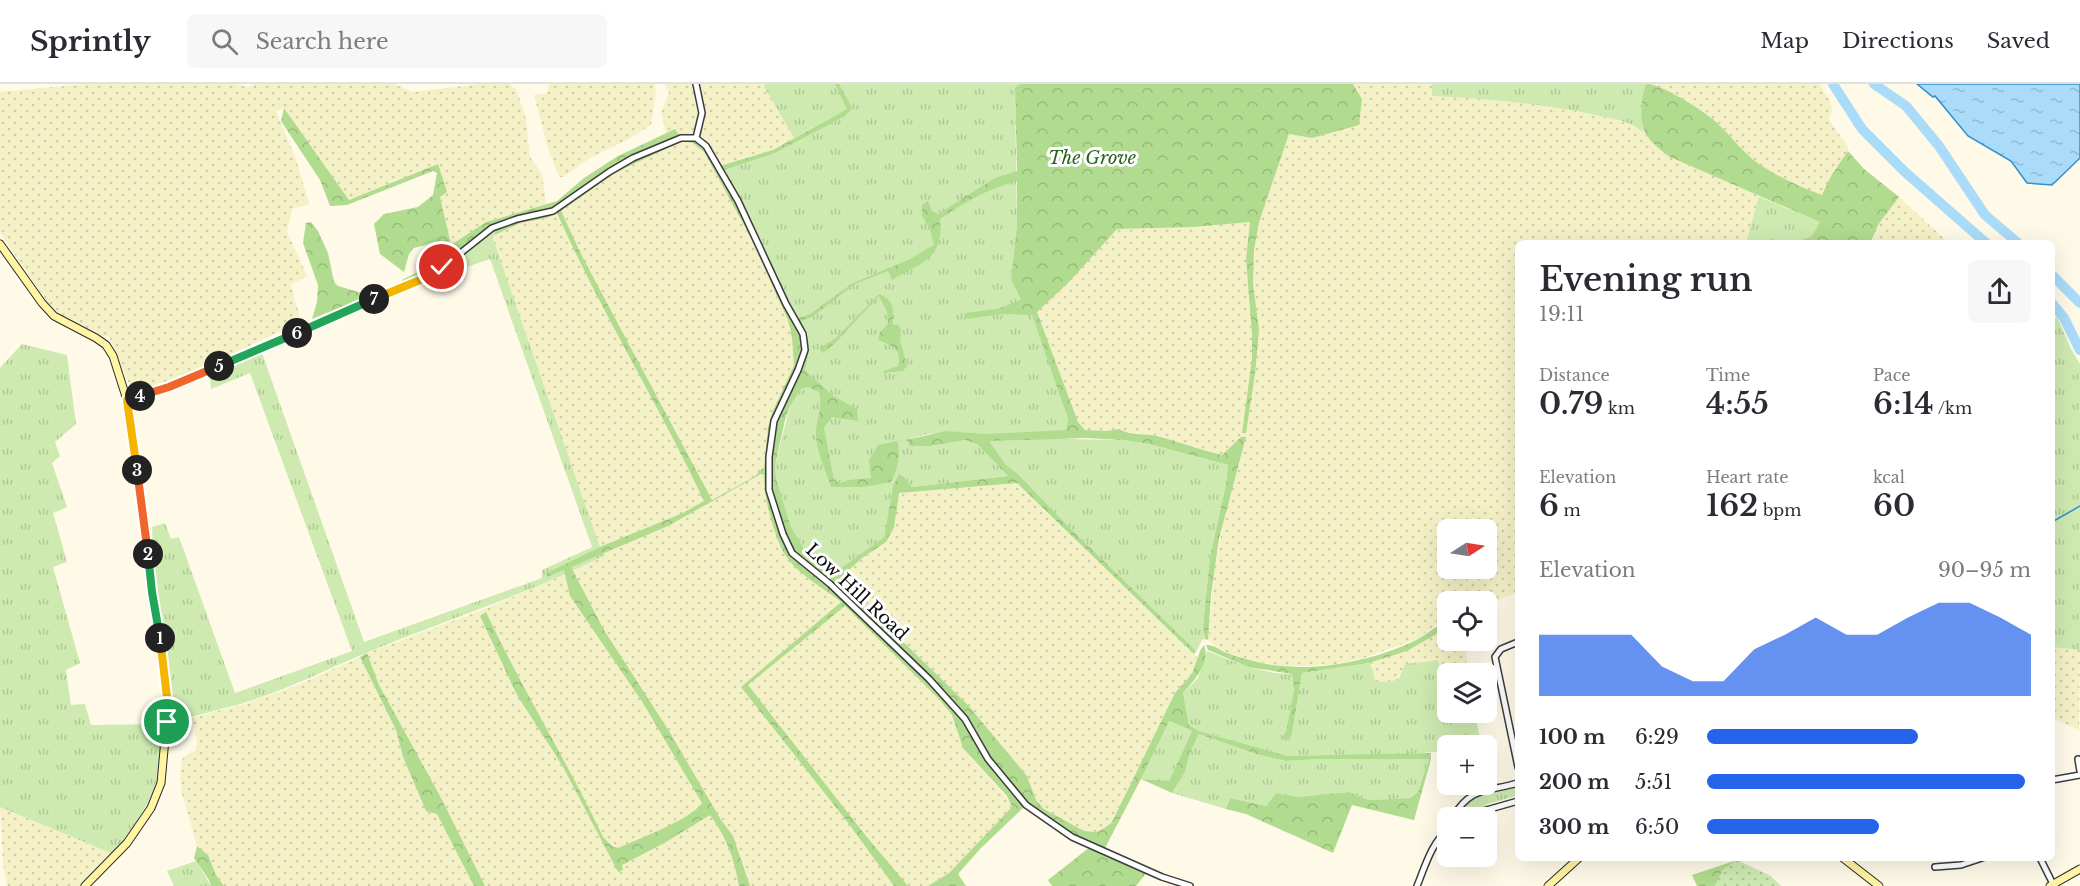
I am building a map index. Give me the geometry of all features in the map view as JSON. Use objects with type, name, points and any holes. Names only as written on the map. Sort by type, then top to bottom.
[{"type":"street","points":[[127,400],[169,387],[420,280],[442,267],[492,228],[517,219],[553,211],[633,158],[681,138],[696,138],[702,113],[696,84]]},
{"type":"street","name":"Low Hill Road","points":[[696,138],[706,146],[738,201],[786,304],[803,334],[805,350],[774,421],[769,458],[769,490],[783,534],[792,553],[830,584],[929,679],[965,719],[988,759],[1026,805],[1072,837],[1155,874],[1190,886]]},
{"type":"street","points":[[0,244],[42,303],[54,316],[106,345],[113,356],[127,400],[146,530],[168,706],[161,783],[151,808],[127,843],[85,886]]},
{"type":"street","points":[[1515,643],[1501,650],[1495,657],[1515,753]]},
{"type":"street","points":[[2055,779],[2080,773],[2078,759]]},
{"type":"street","points":[[1460,807],[1463,801],[1475,793],[1515,784]]},
{"type":"street","points":[[1497,807],[1515,802]]},
{"type":"street","points":[[1417,886],[1437,842]]},
{"type":"street","points":[[1548,886],[1576,861]]},
{"type":"street","points":[[1847,861],[1879,886]]},
{"type":"street","points":[[1935,867],[1961,866],[1974,861]]},
{"type":"street","points":[[2041,861],[2052,885],[2080,869]]},
{"type":"shaded area","points":[[86,84],[236,84],[248,87],[255,84],[394,84],[413,92],[480,84],[510,84],[517,91],[526,119],[530,157],[542,174],[546,204],[486,222],[450,246],[440,197],[438,164],[349,200],[284,108],[276,111],[296,159],[309,204],[292,209],[287,232],[307,276],[291,285],[301,321],[231,355],[150,388],[131,388],[109,337],[71,323],[57,312],[48,303],[0,233],[0,92]]},
{"type":"shaded area","points":[[549,84],[655,84],[651,125],[629,139],[590,158],[563,177],[559,177],[547,145],[534,95],[547,93]]},
{"type":"shaded area","points":[[665,84],[764,84],[794,138],[773,150],[716,167],[706,146],[681,138],[675,129],[666,133],[661,112],[669,93]]},
{"type":"shaded area","points":[[1353,84],[1820,84],[1830,101],[1832,110],[1829,120],[1848,147],[1848,151],[1864,169],[1899,197],[1946,240],[1515,240],[1515,593],[1497,601],[1497,591],[1437,591],[1437,624],[1417,639],[1361,659],[1337,664],[1288,667],[1249,660],[1224,652],[1208,640],[1214,572],[1227,505],[1241,458],[1241,437],[1222,455],[1182,445],[1160,436],[1124,432],[1119,429],[1085,430],[1078,422],[1037,312],[1117,229],[1262,211],[1289,134],[1312,138],[1362,99]]},
{"type":"shaded area","points":[[682,141],[693,143],[701,148],[729,195],[788,320],[793,338],[794,365],[772,413],[768,427],[764,468],[798,568],[845,606],[940,700],[952,715],[958,734],[972,758],[1007,798],[1012,807],[949,873],[928,886],[224,886],[216,875],[208,855],[197,846],[181,790],[180,772],[183,757],[196,750],[197,740],[192,718],[293,687],[360,657],[396,730],[403,757],[426,811],[449,815],[379,685],[367,653],[487,608],[603,556],[526,341],[493,239],[495,235],[520,223],[547,218],[557,213],[615,173]]},
{"type":"shaded area","points":[[1017,483],[1197,657],[1198,661],[1165,714],[1112,822],[1097,832],[1084,831],[1044,809],[1036,800],[1027,776],[968,705],[839,579],[862,558],[886,542],[899,493]]},
{"type":"shaded area","points":[[1437,634],[1437,651],[1466,651],[1467,663],[1437,663],[1437,665],[1433,660],[1406,664],[1396,680],[1383,683],[1375,681],[1369,663],[1407,651]]},
{"type":"shaded area","points":[[2055,647],[2080,650],[2079,730],[2055,719]]},
{"type":"shaded area","points":[[0,807],[113,854],[88,886],[7,886],[3,864]]},
{"type":"green space","name":"The Grove","points":[[835,84],[839,84],[852,108],[845,116],[775,153],[719,172],[722,176],[728,175],[787,299],[799,318],[810,314],[853,283],[908,260],[934,245],[930,229],[922,216],[922,205],[928,201],[932,211],[938,214],[995,178],[1017,171],[1015,87],[1020,84],[1353,84],[1362,99],[1359,125],[1312,138],[1289,134],[1259,222],[1254,250],[1253,284],[1259,330],[1246,433],[1242,433],[1252,359],[1246,259],[1250,222],[1193,227],[1117,229],[1068,283],[1037,312],[1078,422],[1085,430],[1119,429],[1128,433],[1161,437],[1222,455],[1241,437],[1246,437],[1219,539],[1211,595],[1208,640],[1205,639],[1203,626],[1210,557],[1228,465],[1149,444],[1123,440],[1087,438],[989,441],[1006,465],[1018,474],[1196,651],[1194,654],[1017,483],[899,493],[894,527],[886,542],[862,558],[839,579],[968,705],[1027,776],[1036,800],[1044,809],[1084,831],[1097,832],[1112,822],[1175,693],[1192,674],[1204,645],[1206,652],[1203,665],[1196,678],[1183,693],[1189,725],[1199,731],[1288,756],[1431,753],[1414,820],[1352,805],[1333,853],[1246,814],[1226,809],[1230,798],[1266,806],[1276,793],[1298,797],[1349,792],[1369,800],[1410,798],[1418,792],[1429,759],[1286,761],[1256,754],[1199,734],[1190,752],[1185,772],[1172,793],[1141,779],[1104,850],[1024,807],[980,849],[958,874],[966,886],[928,886],[949,873],[1012,807],[1007,796],[963,748],[952,715],[940,700],[845,606],[748,685],[908,886],[894,886],[849,824],[741,687],[841,602],[803,574],[784,553],[773,526],[765,493],[764,475],[761,474],[668,526],[571,567],[604,630],[733,836],[750,886],[739,886],[729,849],[710,815],[622,865],[623,870],[618,872],[562,765],[517,695],[480,616],[486,612],[603,837],[612,846],[618,848],[687,816],[702,803],[643,703],[570,596],[564,570],[547,577],[547,573],[602,546],[683,513],[704,501],[592,286],[557,213],[547,218],[520,223],[495,235],[493,228],[443,267],[405,286],[402,280],[425,268],[448,247],[442,248],[433,243],[414,248],[409,254],[404,272],[380,254],[374,224],[384,214],[418,207],[433,195],[437,173],[433,171],[347,205],[330,206],[320,180],[281,121],[284,108],[349,200],[438,164],[447,192],[440,197],[451,245],[486,222],[557,201],[584,178],[618,156],[675,129],[681,138],[696,138],[706,146],[716,167],[773,150],[847,109]],"holes":[[[682,141],[693,143],[704,152],[749,234],[788,320],[792,337],[794,365],[772,413],[768,427],[764,467],[754,477],[712,500],[583,258],[561,211],[615,173]],[[1017,181],[1017,225],[1011,279],[1021,300],[997,309],[965,313],[967,319],[1001,314],[1032,315],[1068,419],[1066,430],[988,434],[946,431],[906,440],[910,446],[931,446],[965,440],[977,444],[1008,476],[912,487],[899,474],[893,486],[884,537],[832,575],[821,569],[804,549],[791,527],[776,478],[775,465],[790,406],[802,388],[808,387],[819,392],[820,407],[816,438],[831,487],[863,487],[891,482],[899,451],[897,441],[878,445],[869,460],[871,478],[840,483],[834,480],[824,428],[832,417],[858,421],[857,409],[832,395],[805,370],[809,345],[801,321],[812,317],[855,284],[888,271],[892,280],[929,258],[938,243],[940,219],[995,188]],[[1169,721],[1192,731],[1169,781],[1141,779]]]},
{"type":"green space","points":[[1020,84],[1015,87],[1017,225],[1011,278],[1021,300],[1032,315],[1054,377],[1068,419],[1065,439],[1123,440],[1149,444],[1228,465],[1210,557],[1203,626],[1205,639],[1202,640],[1196,652],[1018,474],[1006,465],[988,441],[987,434],[936,433],[906,441],[910,446],[931,446],[965,440],[977,444],[1008,476],[912,487],[905,478],[893,486],[884,537],[833,575],[821,570],[804,549],[791,527],[776,478],[775,465],[790,406],[802,388],[808,334],[790,307],[728,175],[721,176],[719,172],[775,153],[847,109],[794,138],[763,85]]},
{"type":"green space","points":[[1432,84],[1649,84],[1644,88],[1641,113],[1643,132],[1621,120],[1555,107],[1432,96]]},
{"type":"green space","points":[[1647,84],[1654,85],[1695,107],[1724,130],[1753,160],[1797,185],[1822,195],[1831,176],[1848,151],[1864,169],[1899,197],[1878,225],[1871,240],[1803,240],[1812,236],[1820,222],[1670,157],[1650,140],[1643,128],[1641,113]]},
{"type":"green space","points":[[1759,197],[1820,222],[1812,237],[1804,240],[1747,240]]},
{"type":"green space","points":[[311,222],[318,231],[328,253],[334,282],[338,286],[362,293],[364,300],[359,307],[329,312],[312,319],[317,302],[318,285],[303,243],[306,223]]},
{"type":"green space","points":[[492,228],[495,235],[493,239],[603,556],[545,583],[366,653],[277,691],[203,714],[172,718],[165,647],[154,578],[152,527],[165,523],[171,539],[179,537],[235,693],[352,651],[250,373],[211,389],[210,377],[262,353],[364,642],[542,578],[542,570],[592,547],[490,259],[447,274],[307,334],[305,326],[404,284]]},
{"type":"green space","points":[[879,294],[891,303],[893,325],[898,325],[901,329],[900,340],[907,366],[903,371],[888,372],[884,375],[884,371],[898,366],[899,355],[895,348],[878,340],[880,332],[888,324],[887,312],[879,296],[834,344],[823,353],[820,350],[836,338]]},
{"type":"green space","points":[[2057,317],[2080,364],[2080,650],[2055,647],[2055,318]]},
{"type":"green space","points":[[22,344],[67,355],[76,424],[55,442],[60,456],[52,463],[67,507],[53,513],[67,562],[53,567],[80,663],[66,670],[71,705],[85,704],[91,725],[162,724],[158,770],[152,794],[137,821],[113,854],[0,807],[0,368]]},
{"type":"green space","points":[[1437,626],[1437,634],[1407,651],[1369,663],[1302,673],[1292,734],[1285,741],[1282,737],[1286,732],[1294,689],[1292,674],[1248,667],[1208,650],[1206,645],[1267,664],[1304,667],[1363,659],[1416,640]]},
{"type":"green space","points":[[1207,651],[1248,667],[1292,674],[1294,689],[1286,732],[1292,734],[1302,673],[1369,663],[1375,681],[1390,682],[1399,678],[1405,664],[1438,660],[1437,723],[1477,723],[1479,735],[1437,735],[1437,752],[1397,755],[1288,756],[1199,731],[1189,725],[1183,693],[1198,678]]},
{"type":"green space","points":[[367,653],[379,685],[440,796],[485,886],[474,886],[437,814],[426,811],[403,757],[396,730],[360,657]]},
{"type":"green space","points":[[1168,721],[1192,731],[1169,781],[1141,779]]},
{"type":"green space","points":[[1199,734],[1256,754],[1286,761],[1429,759],[1418,792],[1410,798],[1369,800],[1349,792],[1298,797],[1276,793],[1266,806],[1230,798],[1226,809],[1172,793],[1185,772],[1190,752]]},
{"type":"green space","points":[[1515,785],[1515,796],[1482,807],[1462,807],[1469,796],[1497,795],[1497,789]]},
{"type":"green space","points":[[197,846],[208,855],[216,875],[224,886],[211,886],[194,858]]},
{"type":"green space","points":[[1090,847],[1148,871],[1136,886],[1052,886],[1048,880]]},
{"type":"green space","points":[[196,861],[211,886],[174,886],[167,871]]},
{"type":"green space","points":[[1736,861],[1723,870],[1715,886],[1697,886],[1692,875]]},
{"type":"green space","points":[[1739,861],[1771,876],[1781,886],[1715,886],[1723,870]]},
{"type":"water","points":[[1917,84],[2080,84],[2080,158],[2052,185],[2027,183],[2011,161],[1968,136],[1935,96],[1933,97]]},
{"type":"waterway","points":[[1833,84],[1862,129],[1905,172],[1983,240]]},
{"type":"waterway","points":[[1874,84],[1906,106],[1939,146],[1985,215],[2014,240]]},
{"type":"waterway","points":[[2055,278],[2080,303]]},
{"type":"waterway","points":[[2055,307],[2064,318],[2080,350]]},
{"type":"waterway","points":[[2055,520],[2080,506]]},
{"type":"route","points":[[167,722],[168,706],[164,666],[127,400],[186,380],[420,280],[442,267]]}]
